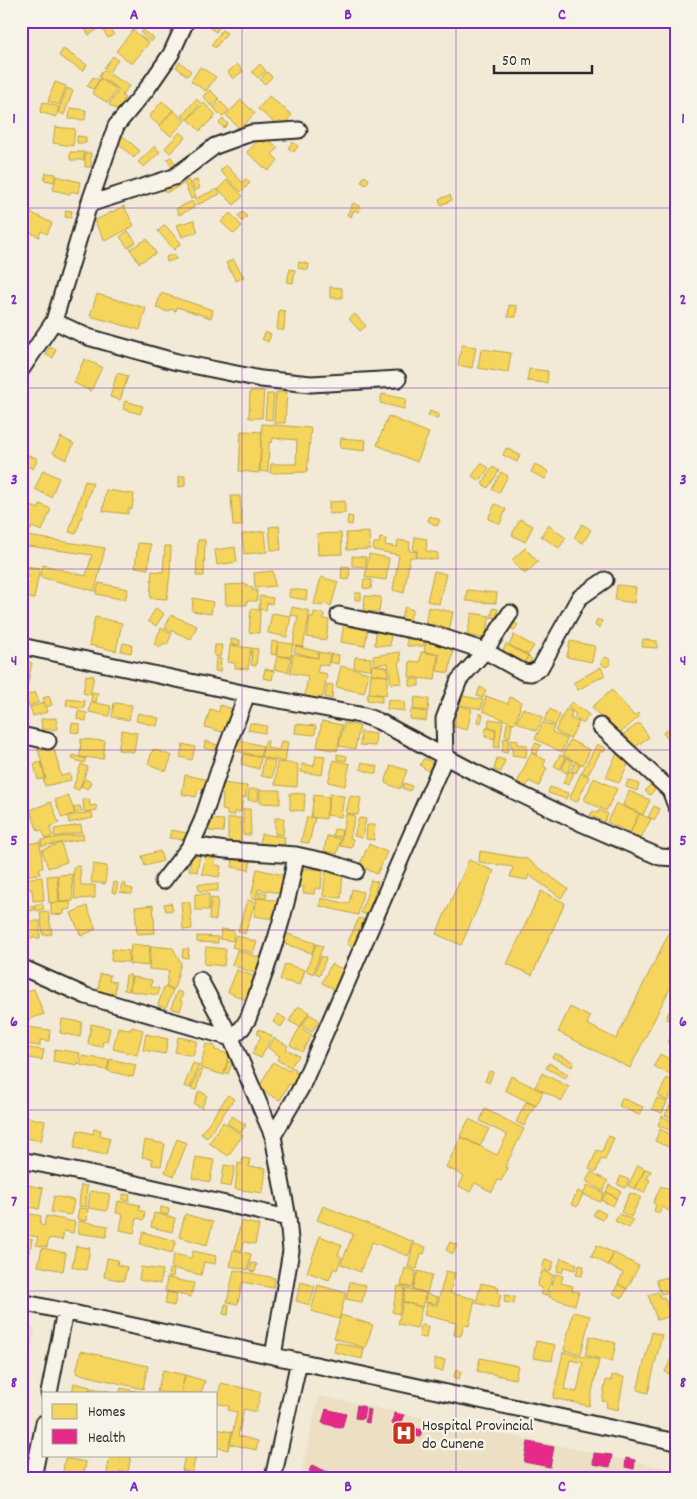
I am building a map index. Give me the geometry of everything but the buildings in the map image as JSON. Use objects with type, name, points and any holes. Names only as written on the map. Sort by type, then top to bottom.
[{"type":"street","points":[[21,370],[54,321],[89,204],[116,126],[146,90],[166,61],[186,21]]},
{"type":"street","points":[[89,204],[174,177],[215,146],[242,136],[251,133],[299,130]]},
{"type":"street","points":[[54,321],[88,337],[177,362],[261,379],[311,384],[398,380]]},
{"type":"street","points":[[339,615],[436,635],[485,651],[523,672],[531,673],[540,668],[579,598],[605,580]]},
{"type":"street","points":[[272,1136],[301,1088],[445,757],[444,719],[459,680],[485,651],[510,613]]},
{"type":"street","points":[[21,646],[247,694],[365,716],[474,772],[572,818],[660,857],[676,858]]},
{"type":"street","points":[[163,882],[192,845],[247,694]]},
{"type":"street","points":[[600,726],[670,790],[676,806]]},
{"type":"street","points":[[21,735],[48,741]]},
{"type":"street","points":[[192,845],[225,850],[296,855],[324,860],[356,872]]},
{"type":"street","points":[[231,1038],[242,1028],[248,1019],[276,943],[291,888],[296,855]]},
{"type":"street","points":[[21,967],[86,996],[231,1038]]},
{"type":"street","points":[[200,980],[231,1038],[272,1136],[288,1218],[291,1251],[274,1356]]},
{"type":"street","points":[[21,1160],[288,1218]]},
{"type":"street","points":[[21,1302],[676,1442]]},
{"type":"street","points":[[49,1392],[65,1311]]},
{"type":"street","points":[[273,1478],[299,1361]]},
{"type":"street","points":[[34,1478],[42,1434]]},
{"type":"shaded area","points":[[21,1325],[36,1328],[21,1394]]},
{"type":"shaded area","name":"Hospital Provincial do Cunene","points":[[319,1396],[676,1470],[676,1478],[300,1478]]},
{"type":"place","name":"Hospital Provincial do Cunene","points":[[404,1433]]}]
